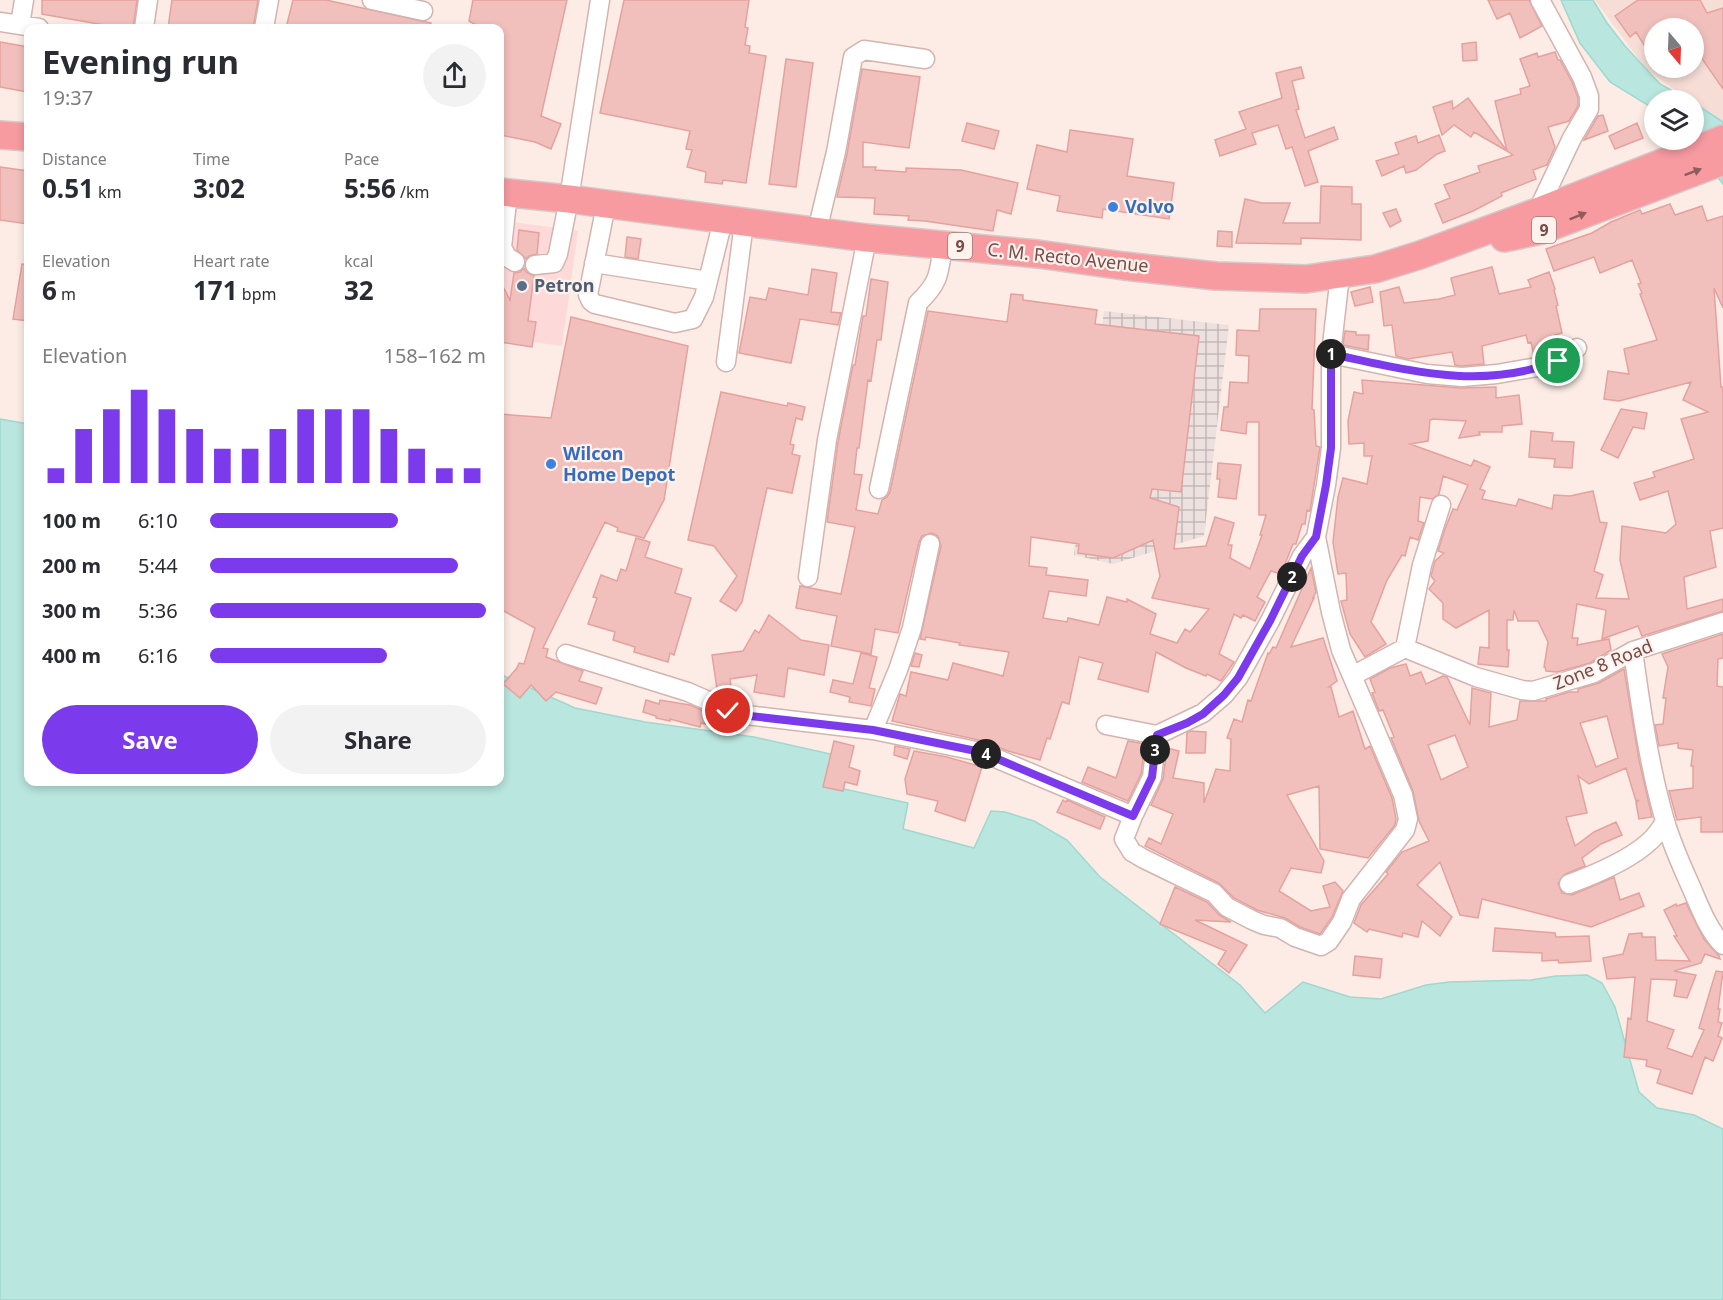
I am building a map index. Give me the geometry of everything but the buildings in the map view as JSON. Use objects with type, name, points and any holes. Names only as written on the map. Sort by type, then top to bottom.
[{"type":"highway","points":[[0,135],[24,137]]},
{"type":"highway","name":"C. M. Recto Avenue","points":[[1420,255],[1542,230],[1659,174],[1723,138]]},
{"type":"highway","name":"C. M. Recto Avenue","points":[[504,193],[569,199],[867,238],[944,244],[1216,276],[1306,279],[1375,269],[1537,212],[1659,174],[1723,161]]},
{"type":"street","points":[[20,25],[24,0]]},
{"type":"street","points":[[145,24],[148,0]]},
{"type":"street","points":[[265,24],[268,0]]},
{"type":"street","points":[[372,0],[423,13]]},
{"type":"street","points":[[536,265],[554,263],[558,254],[569,199],[600,0]]},
{"type":"street","points":[[1537,212],[1588,109],[1589,96],[1539,0]]},
{"type":"street","points":[[0,22],[24,26]]},
{"type":"street","points":[[817,231],[836,152],[853,57],[864,50],[925,59]]},
{"type":"street","points":[[606,205],[588,295],[591,301],[675,323],[693,319],[734,221]]},
{"type":"street","points":[[726,362],[734,221]]},
{"type":"street","points":[[808,577],[827,440],[867,238]]},
{"type":"street","points":[[879,489],[918,303],[931,291],[938,279],[944,244]]},
{"type":"street","points":[[504,251],[507,257],[515,262]]},
{"type":"street","points":[[594,263],[708,281]]},
{"type":"street","points":[[1157,735],[1152,777],[1124,839],[1132,852],[1214,893],[1227,907],[1252,920],[1280,928],[1313,944],[1321,946],[1329,941],[1342,922],[1351,899],[1405,830],[1408,819],[1398,781],[1341,650],[1316,537],[1331,448],[1331,354],[1340,275]]},
{"type":"street","points":[[1331,354],[1427,374],[1462,377],[1543,366],[1558,361],[1577,348]]},
{"type":"street","points":[[1352,676],[1405,648],[1422,565],[1441,505]]},
{"type":"street","points":[[1106,725],[1157,735],[1203,714],[1224,695],[1238,678],[1270,621],[1302,556],[1316,537]]},
{"type":"street","points":[[873,730],[898,670],[912,628],[930,544]]},
{"type":"street","name":"Zone 8 Road","points":[[1405,648],[1476,677],[1533,691],[1593,673],[1633,651],[1723,622]]},
{"type":"street","points":[[1633,651],[1650,752],[1665,822],[1699,905],[1723,945]]},
{"type":"street","points":[[566,654],[688,692],[738,714],[873,730],[981,752],[1133,816]]},
{"type":"street","points":[[1569,884],[1607,869],[1650,842],[1665,822]]},
{"type":"shaded area","points":[[1595,0],[1723,0],[1723,122],[1704,110],[1704,90],[1675,90],[1658,78],[1704,78],[1704,18],[1644,18],[1644,66]]},
{"type":"shaded area","points":[[504,221],[578,231],[562,346],[504,338]]},
{"type":"shaded area","points":[[1104,311],[1229,325],[1204,536],[1113,564],[1074,555]]},
{"type":"water","points":[[1561,0],[1593,0],[1607,23],[1644,67],[1644,78],[1654,78],[1671,90],[1644,90],[1644,103],[1610,82],[1580,43]]},
{"type":"water","points":[[1704,110],[1723,122],[1723,184],[1697,150],[1704,150]]},
{"type":"water","points":[[0,419],[24,423],[24,786],[504,786],[504,676],[575,708],[645,722],[754,737],[844,757],[835,787],[908,803],[903,829],[974,848],[991,811],[1005,812],[1034,821],[1067,840],[1100,877],[1240,985],[1265,1013],[1303,982],[1350,997],[1381,999],[1426,985],[1449,982],[1531,980],[1587,975],[1602,983],[1615,1007],[1639,1092],[1657,1108],[1694,1115],[1723,1129],[1723,1300],[0,1300]]},
{"type":"place","name":"Volvo","points":[[1113,207]]},
{"type":"place","name":"Petron","points":[[522,286]]},
{"type":"place","name":"Wilcon Home Depot","points":[[551,464]]},
{"type":"route","points":[[728,711],[750,716],[873,730],[981,752],[1133,816],[1152,777],[1157,735],[1203,714],[1215,705],[1238,678],[1270,621],[1302,556],[1316,537],[1331,448],[1331,354],[1427,374],[1462,377],[1526,370],[1558,361]]}]
